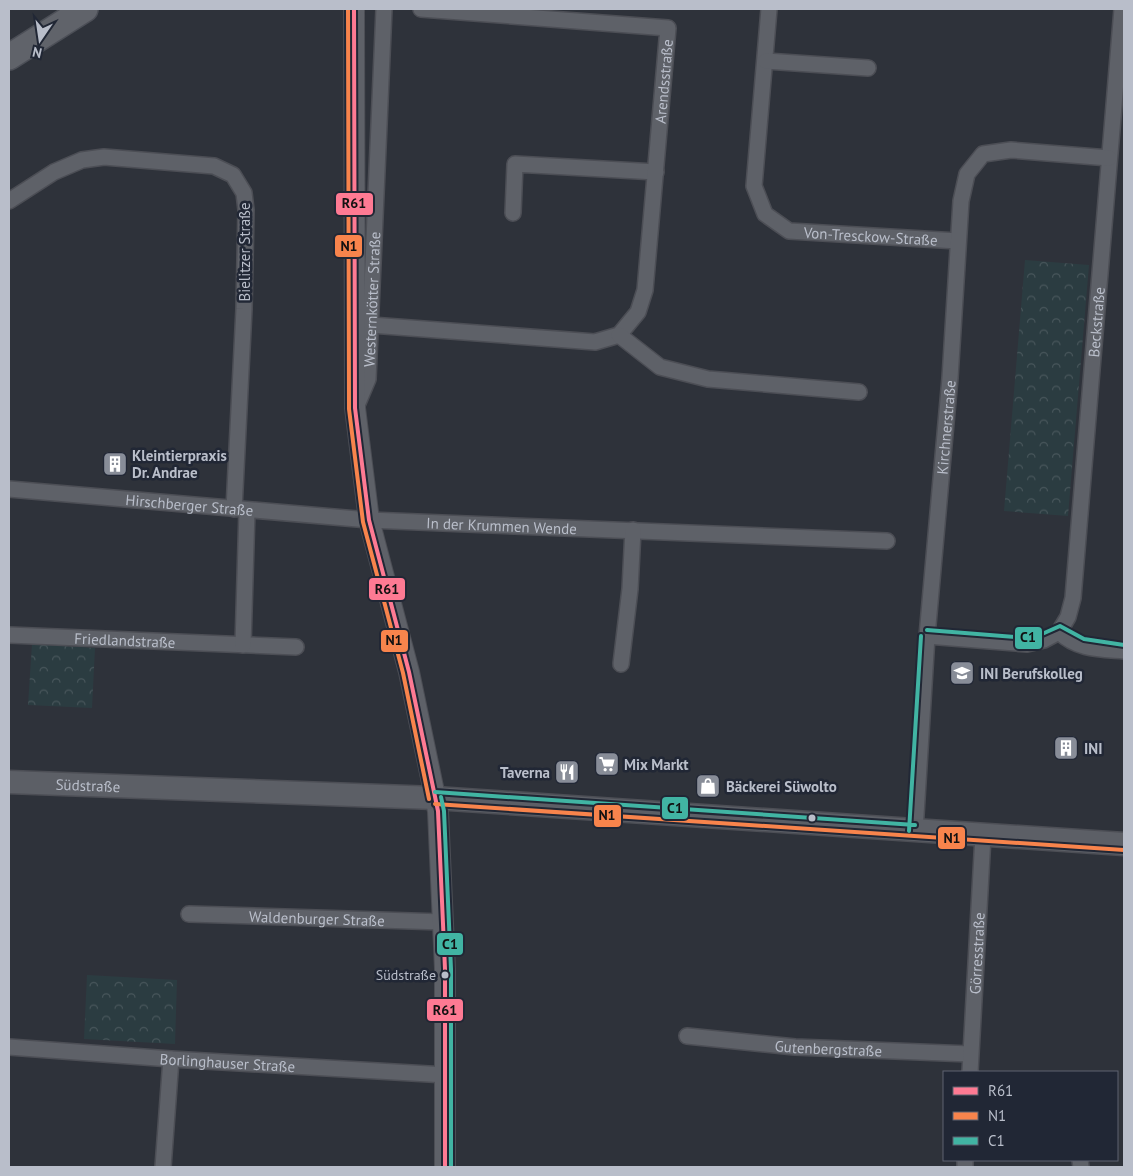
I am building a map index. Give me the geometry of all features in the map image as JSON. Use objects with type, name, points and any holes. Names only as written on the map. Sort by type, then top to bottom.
[{"type":"main road","points":[[9,57],[85,9]]},
{"type":"main road","name":"Südstraße","points":[[9,782],[435,798],[1124,844]]},
{"type":"street","name":"Westernkötter Straße","points":[[354,9],[355,408],[369,520],[409,672],[439,821],[446,1075],[445,1167]]},
{"type":"street","name":"Westernkötter Straße","points":[[355,408],[368,379],[384,9]]},
{"type":"street","name":"Arendsstraße","points":[[421,9],[668,28],[645,290],[638,312],[619,335]]},
{"type":"street","name":"Von-Tresckow-Straße","points":[[770,9],[754,186],[764,214],[789,231],[958,241]]},
{"type":"street","name":"Beckstraße","points":[[1059,632],[1068,617],[1073,598],[1122,9]]},
{"type":"street","points":[[766,61],[868,68]]},
{"type":"street","name":"Kirchnerstraße","points":[[915,831],[927,636],[950,378],[961,201],[967,174],[983,154],[1011,150],[1109,158]]},
{"type":"street","name":"Bielitzer Straße","points":[[9,201],[54,172],[82,160],[104,157],[214,166],[233,175],[244,193],[246,210],[240,510]]},
{"type":"street","points":[[513,213],[515,164],[656,172]]},
{"type":"street","points":[[371,325],[595,342],[619,335],[660,367],[708,379],[859,392]]},
{"type":"street","name":"Hirschberger Straße","points":[[9,489],[369,520]]},
{"type":"street","points":[[240,510],[243,645]]},
{"type":"street","name":"In der Krummen Wende","points":[[369,520],[887,541]]},
{"type":"street","points":[[621,664],[630,589],[633,530]]},
{"type":"street","points":[[927,636],[1028,644],[1044,640],[1059,632],[1068,641],[1084,648],[1124,650]]},
{"type":"street","name":"Friedlandstraße","points":[[9,635],[296,647]]},
{"type":"street","name":"Görresstraße","points":[[970,1071],[983,836]]},
{"type":"street","name":"Waldenburger Straße","points":[[189,914],[443,922]]},
{"type":"street","name":"Gutenbergstraße","points":[[687,1036],[795,1047],[970,1054]]},
{"type":"street","name":"Borlinghauser Straße","points":[[9,1047],[171,1059],[446,1075]]},
{"type":"street","points":[[163,1167],[171,1059]]},
{"type":"green space","points":[[1025,260],[1089,265],[1068,516],[1004,511]]},
{"type":"green space","points":[[32,644],[95,648],[92,708],[28,705]]},
{"type":"green space","points":[[87,975],[177,980],[175,1044],[84,1039]]},
{"type":"transit line","name":"N1","points":[[348,9],[349,409],[363,522],[403,673],[429,799]]},
{"type":"transit line","name":"R61","points":[[354,9],[355,408],[369,520],[409,672],[438,811],[445,969],[445,1167]]},
{"type":"transit line","name":"C1","points":[[927,630],[1027,638],[1060,626],[1084,639],[1124,645]]},
{"type":"transit line","name":"C1","points":[[909,831],[921,636]]},
{"type":"transit line","name":"C1","points":[[435,792],[915,825]]},
{"type":"transit line","name":"C1","points":[[441,797],[444,811],[451,969],[451,1167]]},
{"type":"transit line","name":"N1","points":[[435,804],[1124,850]]},
{"type":"place","name":"Kleintierpraxis Dr. Andrae","points":[[115,464]]},
{"type":"place","name":"INI Berufskolleg","points":[[962,673]]},
{"type":"place","name":"INI","points":[[1066,748]]},
{"type":"place","name":"Mix Markt","points":[[607,764]]},
{"type":"place","name":"Taverna","points":[[567,772]]},
{"type":"place","name":"Bäckerei Süwolto","points":[[708,786]]},
{"type":"place","name":"Südstraße","points":[[445,975]]}]
